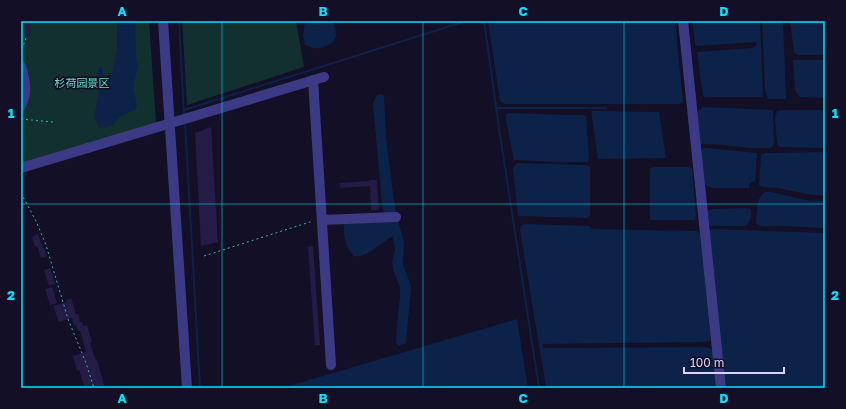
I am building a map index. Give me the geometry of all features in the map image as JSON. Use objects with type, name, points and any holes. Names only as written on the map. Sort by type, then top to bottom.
[{"type":"street","points":[[163,21],[187,388]]},
{"type":"street","points":[[683,21],[720,388]]},
{"type":"street","points":[[21,66],[26,92],[21,106]]},
{"type":"street","points":[[21,168],[324,77]]},
{"type":"street","points":[[313,80],[331,365]]},
{"type":"street","points":[[322,220],[396,217]]},
{"type":"path","points":[[21,49],[26,38]]},
{"type":"path","points":[[21,119],[53,122]]},
{"type":"path","points":[[21,193],[36,221],[46,245],[68,319],[94,388]]},
{"type":"path","points":[[204,256],[308,222],[322,220]]},
{"type":"green space","name":"杉荷园景区","points":[[21,21],[149,21],[156,124],[21,165]]},
{"type":"green space","points":[[182,21],[296,21],[304,67],[187,105]]},
{"type":"water","points":[[117,21],[135,21],[138,67],[134,83],[134,91],[137,106],[136,109],[119,117],[114,124],[108,127],[99,128],[94,117],[99,92],[97,73],[100,67],[103,69],[103,74],[107,77],[113,71],[117,49]]},
{"type":"water","points":[[305,21],[332,21],[336,32],[336,37],[332,43],[325,47],[313,48],[306,45],[303,36]]},
{"type":"water","points":[[488,21],[675,21],[683,102],[679,104],[505,104],[500,101]]},
{"type":"water","points":[[692,21],[760,21],[763,97],[703,96],[697,52],[753,48],[757,45],[756,42],[696,46]]},
{"type":"water","points":[[762,21],[783,21],[786,99],[768,99],[765,90]]},
{"type":"water","points":[[790,21],[825,21],[825,55],[795,54]]},
{"type":"water","points":[[793,60],[825,60],[825,98],[800,97],[797,94],[795,89]]},
{"type":"water","points":[[381,94],[384,97],[386,137],[394,201],[398,222],[404,241],[403,264],[411,287],[406,343],[398,346],[396,342],[400,288],[392,263],[395,249],[393,236],[369,253],[354,256],[345,241],[344,232],[344,223],[384,215],[373,103],[376,96]]},
{"type":"water","points":[[703,107],[773,110],[774,144],[771,148],[762,148],[701,144],[697,115],[698,111]]},
{"type":"water","points":[[825,110],[825,148],[779,147],[777,144],[775,119],[777,111]]},
{"type":"water","points":[[591,111],[659,112],[666,158],[598,159]]},
{"type":"water","points":[[508,113],[586,116],[589,157],[588,162],[514,160],[506,120],[506,115]]},
{"type":"water","points":[[704,148],[757,153],[755,181],[751,182],[749,188],[712,188],[707,186],[702,178],[701,150]]},
{"type":"water","points":[[825,152],[825,196],[806,194],[778,188],[762,187],[759,185],[761,155],[765,153]]},
{"type":"water","points":[[517,163],[586,165],[590,167],[590,215],[587,218],[518,216],[513,168]]},
{"type":"water","points":[[653,167],[689,167],[692,169],[696,216],[695,220],[650,220],[650,169]]},
{"type":"water","points":[[766,192],[805,200],[825,201],[825,228],[761,226],[756,224],[760,197]]},
{"type":"water","points":[[750,209],[751,213],[747,225],[711,226],[706,223],[706,211],[708,210]]},
{"type":"water","points":[[525,224],[589,226],[592,229],[697,231],[700,234],[711,341],[543,344],[543,348],[710,348],[713,351],[717,388],[546,388],[520,230],[521,226]]},
{"type":"water","points":[[713,229],[825,233],[825,388],[723,388],[709,231]]},
{"type":"water","points":[[517,319],[528,388],[282,388]]},
{"type":"building","points":[[26,21],[31,21],[30,36],[25,36]]},
{"type":"building","points":[[211,127],[218,242],[201,246],[195,133]]},
{"type":"building","points":[[377,180],[379,210],[371,210],[370,186],[340,188],[340,183]]},
{"type":"building","points":[[38,234],[47,256],[41,258],[32,237]]},
{"type":"building","points":[[313,246],[320,345],[315,345],[308,247]]},
{"type":"building","points":[[50,268],[55,284],[49,286],[44,270]]},
{"type":"building","points":[[52,287],[57,303],[50,305],[45,289]]},
{"type":"building","points":[[71,298],[80,322],[82,322],[83,326],[87,325],[92,342],[90,343],[96,361],[97,360],[105,388],[85,388],[79,370],[77,371],[73,356],[86,352],[80,331],[78,331],[76,325],[74,325],[72,318],[59,322],[53,306],[67,302],[66,300]]},
{"type":"waterway","points":[[179,21],[184,115]]},
{"type":"waterway","points":[[184,110],[460,23],[471,21],[484,23]]},
{"type":"waterway","points":[[484,21],[539,388]]},
{"type":"waterway","points":[[496,108],[606,108]]},
{"type":"waterway","points":[[185,122],[200,388]]}]
